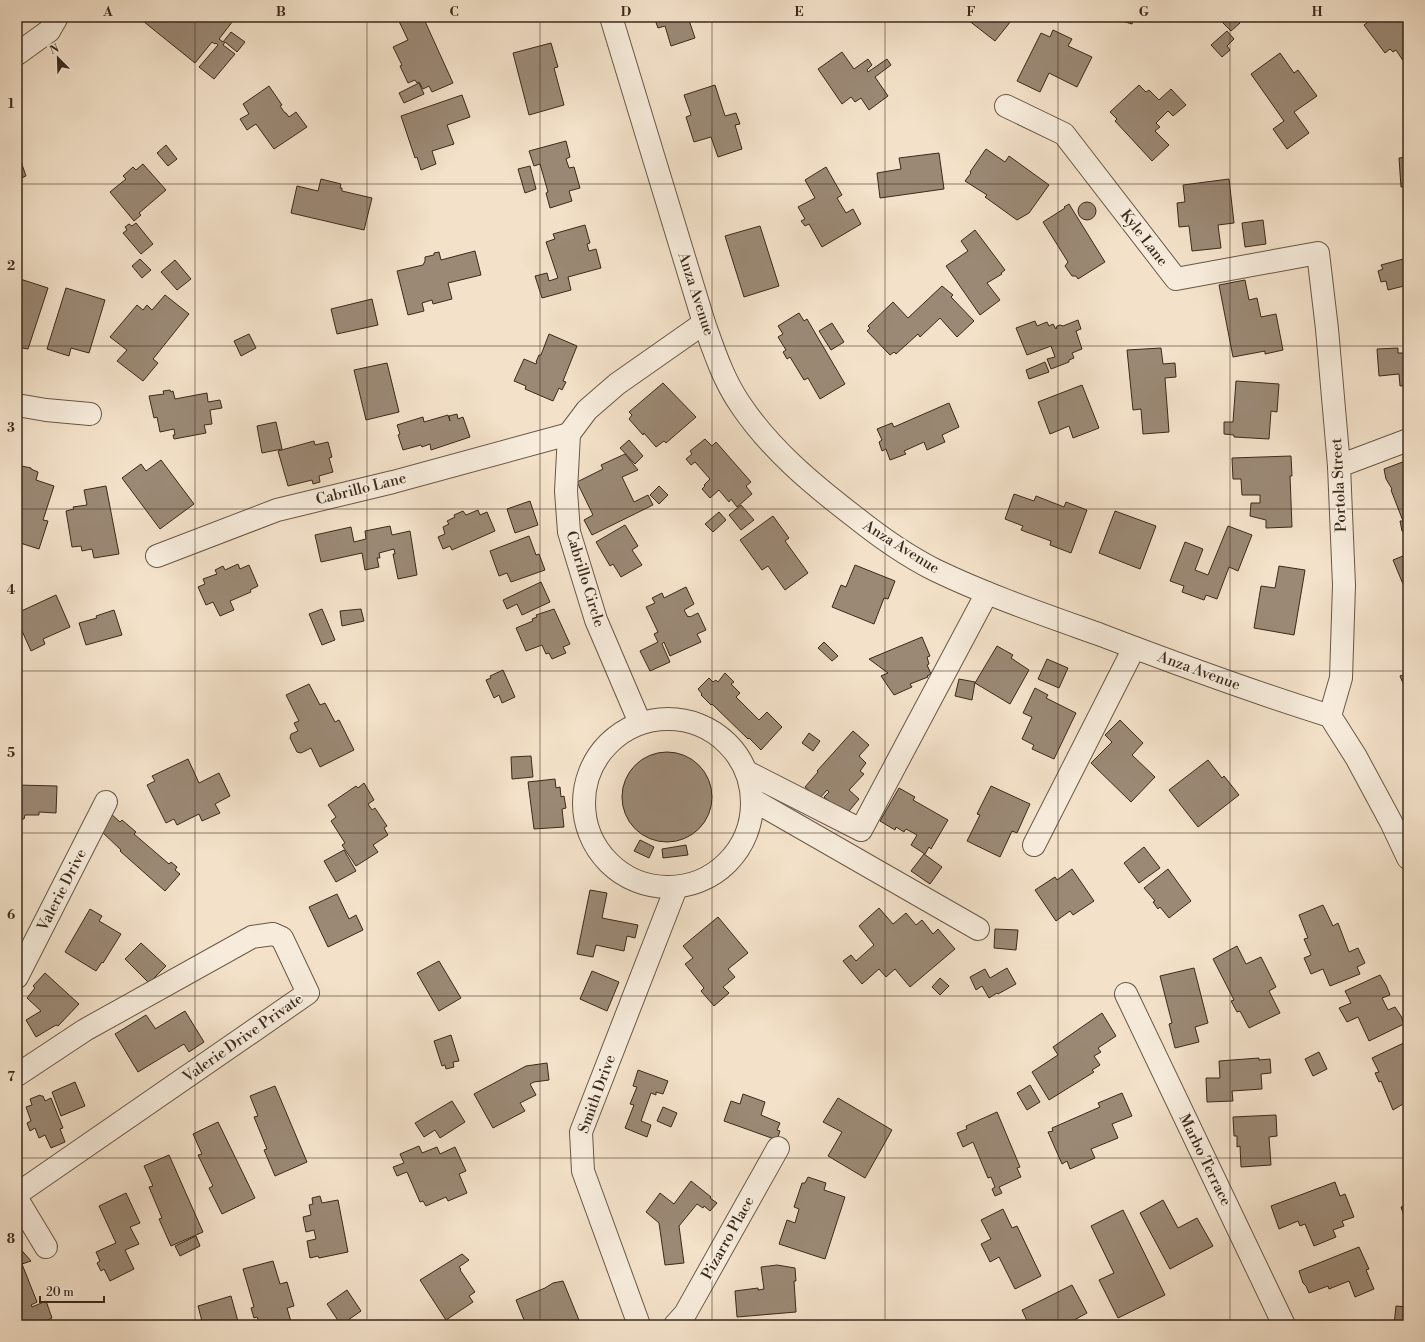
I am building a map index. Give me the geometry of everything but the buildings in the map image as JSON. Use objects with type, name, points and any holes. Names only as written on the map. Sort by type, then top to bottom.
[{"type":"street","points":[[17,54],[49,31],[57,17]]},
{"type":"street","name":"Anza Avenue","points":[[611,17],[704,323],[725,379],[740,404],[771,444],[814,485],[884,539],[934,570],[987,593],[1134,648],[1280,701],[1330,716]]},
{"type":"street","name":"Kyle Lane","points":[[1006,106],[1064,134],[1176,279],[1318,253]]},
{"type":"street","name":"Portola Street","points":[[1318,253],[1327,329],[1339,466],[1344,585],[1341,678],[1330,716]]},
{"type":"street","points":[[569,434],[587,410],[617,384],[704,323]]},
{"type":"street","points":[[17,405],[46,410],[90,414]]},
{"type":"street","name":"Cabrillo Lane","points":[[157,556],[277,510],[393,482],[569,434]]},
{"type":"street","name":"Cabrillo Circle","points":[[569,434],[566,491],[569,532],[596,620],[640,723]]},
{"type":"street","points":[[1339,466],[1408,440]]},
{"type":"street","points":[[747,772],[862,830],[987,593]]},
{"type":"street","points":[[1034,845],[1134,648]]},
{"type":"street","points":[[1330,716],[1356,757],[1392,822],[1408,858]]},
{"type":"street","points":[[666,719],[691,722],[715,732],[734,750],[747,772],[753,800],[750,825],[740,849],[723,868],[701,882],[676,888],[649,886],[623,876],[602,858],[588,835],[583,808],[586,781],[597,756],[616,736],[640,723],[666,719]]},
{"type":"street","points":[[753,800],[978,929]]},
{"type":"street","name":"Valerie Drive","points":[[17,977],[106,802]]},
{"type":"street","name":"Smith Drive","points":[[639,1325],[582,1171],[581,1132],[676,888]]},
{"type":"street","name":"Valerie Drive Private","points":[[17,1075],[85,1030],[252,937],[273,934],[282,938],[308,993],[17,1194]]},
{"type":"street","name":"Marbo Terrace","points":[[1126,994],[1284,1325]]},
{"type":"street","name":"Pizarro Place","points":[[675,1325],[685,1314],[778,1148]]},
{"type":"street","points":[[17,1199],[46,1247]]}]
